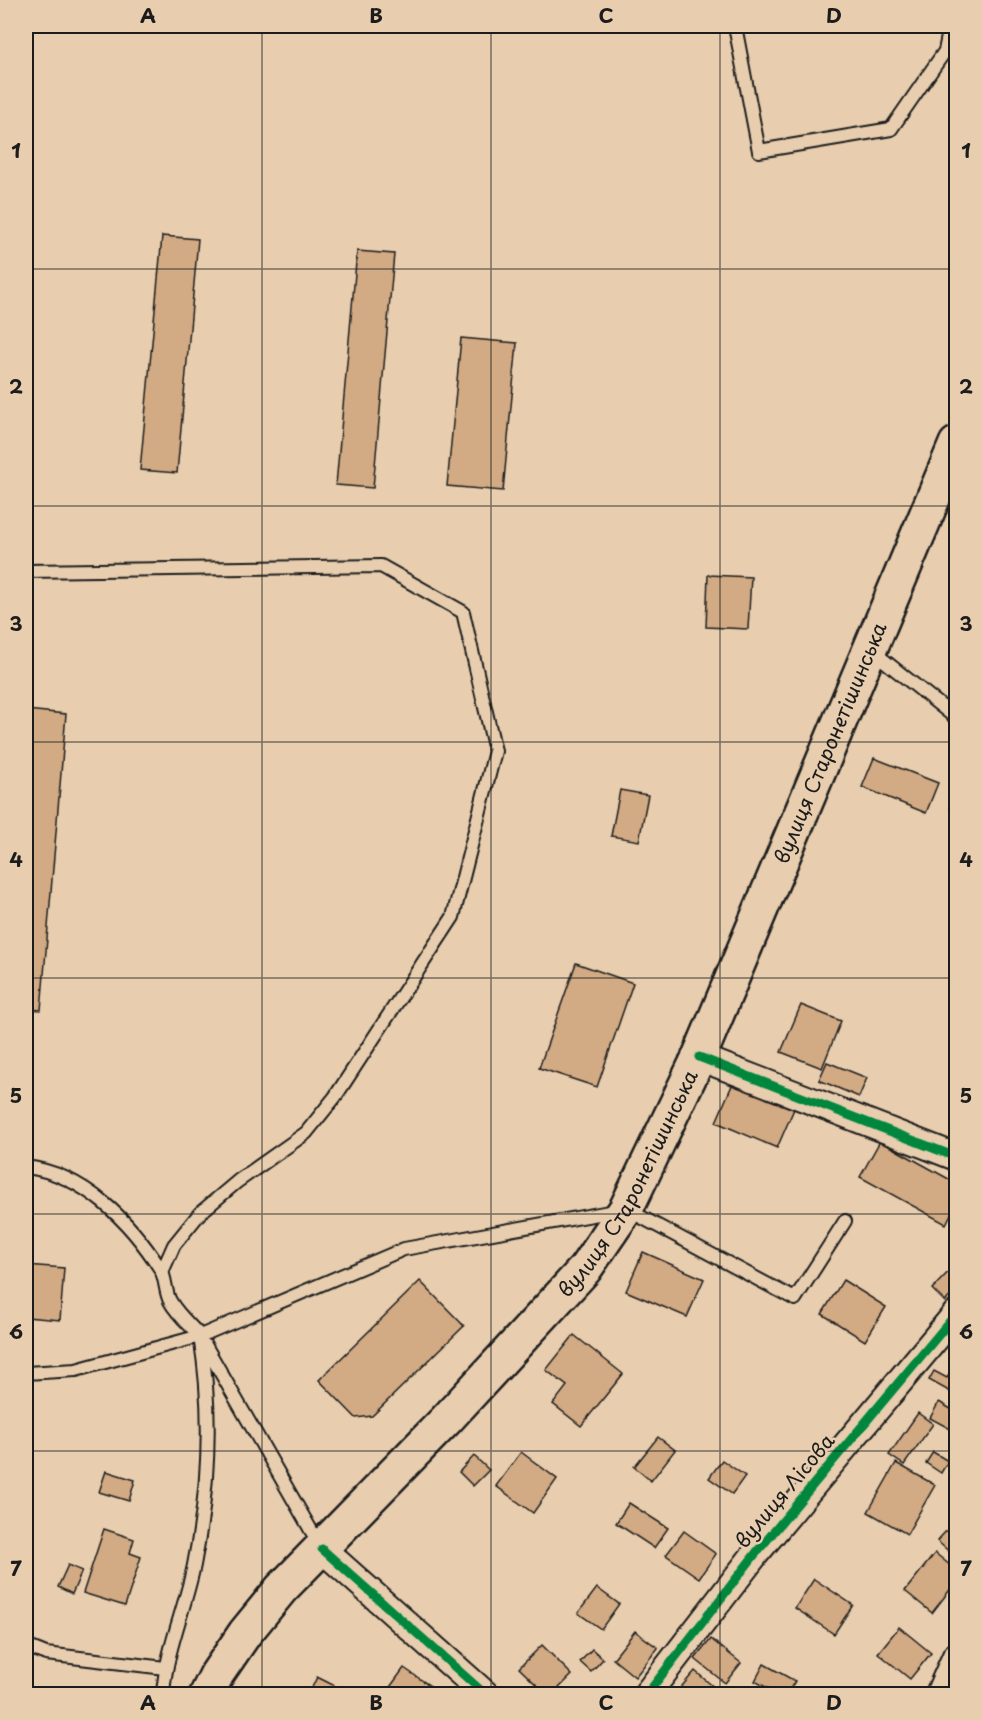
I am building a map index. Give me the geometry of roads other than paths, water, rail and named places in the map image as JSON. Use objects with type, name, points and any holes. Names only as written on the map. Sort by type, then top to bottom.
[{"type":"main road","name":"вулиця Старонетішинська","points":[[207,1695],[217,1674],[245,1633],[281,1589],[322,1549],[585,1269],[626,1209],[699,1057],[957,444]]},
{"type":"street","points":[[699,1057],[957,1157]]},
{"type":"street","name":"вулиця Лісова","points":[[647,1695],[756,1553],[957,1314]]},
{"type":"street","points":[[322,1549],[485,1695]]},
{"type":"street","points":[[939,1695],[957,1656]]},
{"type":"lane","points":[[735,26],[759,151],[891,129],[945,51],[950,26]]},
{"type":"lane","points":[[26,571],[381,566],[463,612],[495,751],[453,917],[334,1097],[306,1133],[237,1181],[200,1214],[174,1245],[162,1272]]},
{"type":"lane","points":[[870,650],[957,718]]},
{"type":"lane","points":[[26,1167],[66,1177],[93,1194],[123,1224],[162,1272],[169,1300],[200,1336],[322,1549]]},
{"type":"lane","points":[[26,1373],[76,1370],[200,1336],[404,1249],[626,1209],[795,1299],[845,1221]]},
{"type":"lane","points":[[164,1695],[165,1668],[194,1566],[206,1482],[208,1414],[200,1336]]},
{"type":"lane","points":[[26,1646],[46,1654],[165,1668]]}]
